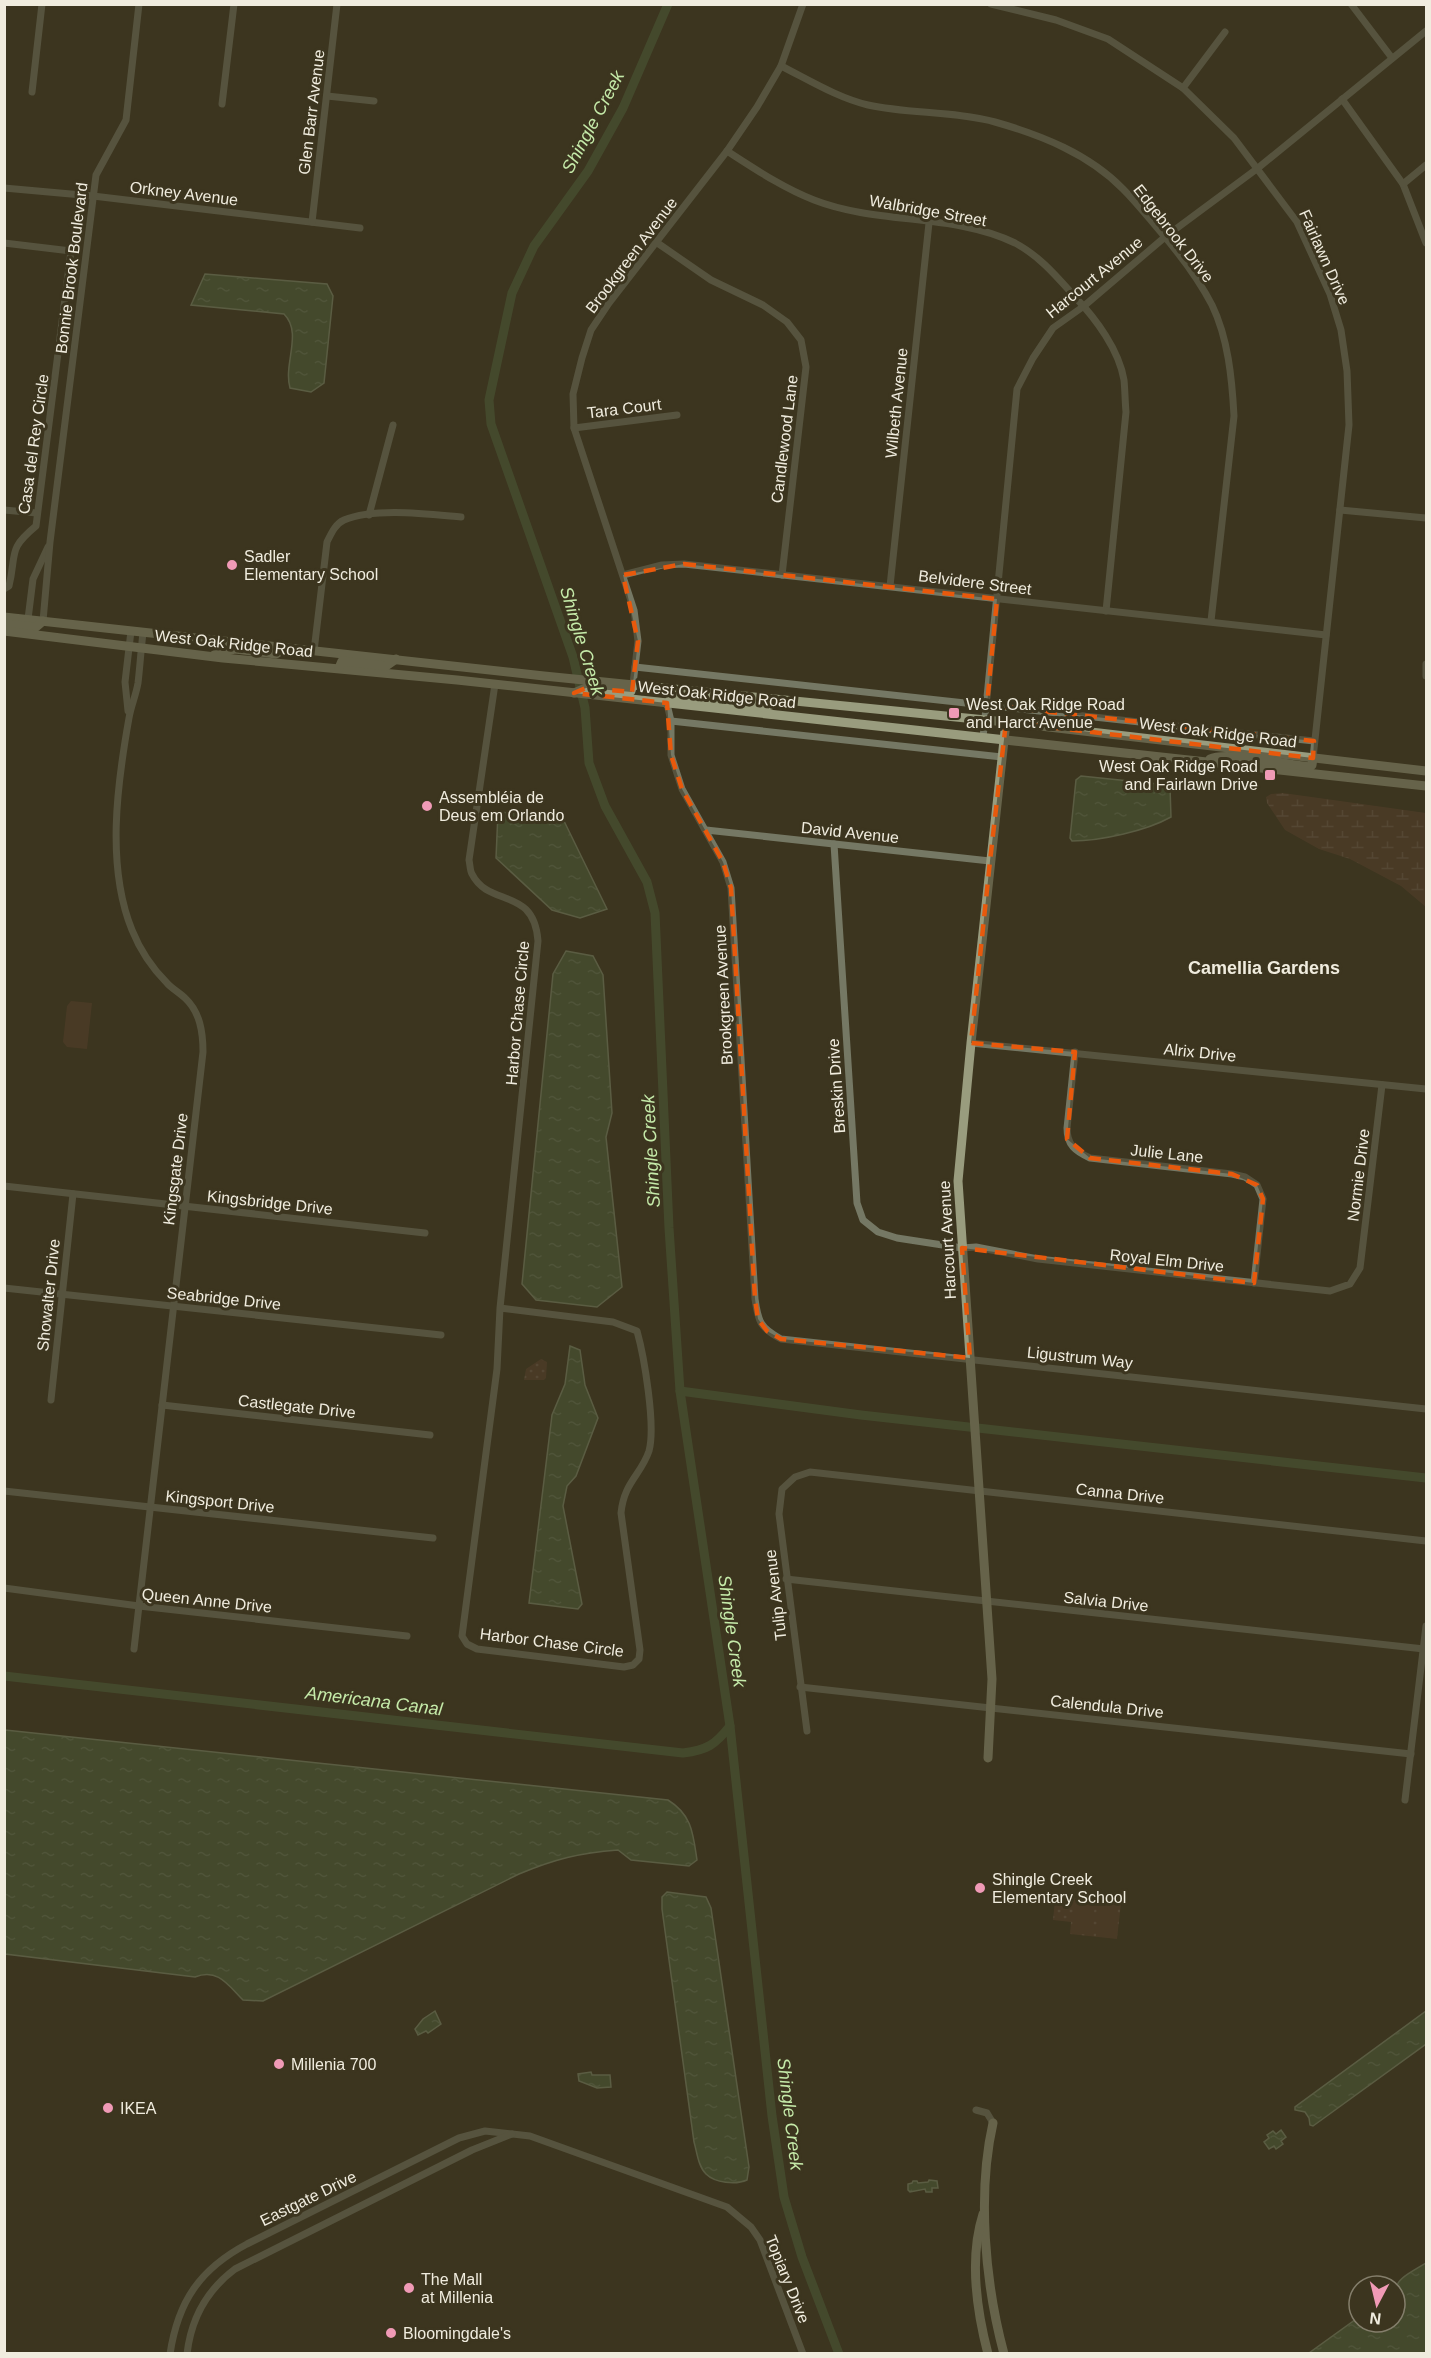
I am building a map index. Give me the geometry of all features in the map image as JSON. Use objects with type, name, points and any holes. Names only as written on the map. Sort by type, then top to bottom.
[{"type":"street","points":[[32,92],[42,4]]},
{"type":"street","name":"Bonnie Brook Boulevard","points":[[43,621],[50,542],[96,175],[126,120],[139,4]]},
{"type":"street","points":[[222,104],[234,4]]},
{"type":"street","name":"Glen Barr Avenue","points":[[312,222],[337,4]]},
{"type":"street","name":"Brookgreen Avenue","points":[[633,684],[638,641],[634,610],[574,428],[573,394],[591,330],[627,277],[727,151],[757,107],[781,66],[803,4]]},
{"type":"street","name":"Fairlawn Drive","points":[[991,4],[1056,20],[1108,39],[1183,88],[1234,138],[1297,222],[1330,294],[1341,330],[1347,371],[1349,425],[1313,758]]},
{"type":"street","points":[[1351,4],[1392,58]]},
{"type":"street","name":"Harcourt Avenue","points":[[983,738],[1017,389],[1033,358],[1053,328],[1084,306],[1165,237],[1258,168],[1426,31]]},
{"type":"street","points":[[1183,88],[1225,32]]},
{"type":"street","name":"Edgebrook Drive","points":[[781,66],[845,98],[868,105],[992,121],[1041,136],[1083,158],[1122,188],[1165,237],[1212,305],[1226,346],[1232,382],[1234,416],[1211,621]]},
{"type":"street","points":[[327,96],[374,101]]},
{"type":"street","points":[[1342,99],[1403,184],[1426,243]]},
{"type":"street","name":"Walbridge Street","points":[[727,151],[766,177],[815,201],[867,214],[979,230],[1015,243],[1036,257],[1084,306],[1113,348],[1124,379],[1125,412],[1106,611]]},
{"type":"street","points":[[1403,184],[1426,165]]},
{"type":"street","name":"Orkney Avenue","points":[[4,188],[93,196],[360,228]]},
{"type":"street","name":"Wilbeth Avenue","points":[[890,586],[929,223]]},
{"type":"street","name":"Candlewood Lane","points":[[656,242],[711,280],[771,311],[787,322],[801,340],[806,367],[782,575]]},
{"type":"street","name":"Casa del Rey Circle","points":[[4,243],[71,251],[36,526],[20,539],[15,547],[9,586],[4,589]]},
{"type":"street","name":"Tara Court","points":[[574,428],[677,415]]},
{"type":"street","points":[[369,515],[393,425]]},
{"type":"street","points":[[4,510],[37,513]]},
{"type":"street","points":[[1340,510],[1426,518]]},
{"type":"street","points":[[314,651],[327,542],[333,529],[343,521],[369,515],[407,513],[461,517]]},
{"type":"street","name":"Bonnie Brook Boulevard","points":[[28,619],[33,579],[50,542]]},
{"type":"street","name":"Belvidere Street","points":[[623,575],[662,565],[684,564],[1326,635]]},
{"type":"street","name":"West Oak Ridge Road","points":[[4,617],[610,683],[1006,722],[1426,771]]},
{"type":"street","points":[[4,624],[36,627],[43,621]]},
{"type":"street","name":"West Oak Ridge Road","points":[[4,631],[209,657],[495,684],[1426,786]]},
{"type":"street","name":"Kingsgate Drive","points":[[129,716],[125,682],[131,631]]},
{"type":"street","name":"Kingsgate Drive","points":[[134,1649],[203,1052],[203,1032],[196,1012],[186,998],[167,984],[146,957],[132,930],[124,907],[116,847],[117,807],[129,716],[138,684],[143,633]]},
{"type":"street","points":[[209,657],[235,649],[276,654],[285,648]]},
{"type":"street","points":[[339,668],[342,661],[387,666],[396,659]]},
{"type":"street","points":[[1426,664],[1426,676]]},
{"type":"street","points":[[635,667],[1314,741]]},
{"type":"street","name":"Harbor Chase Circle","points":[[495,684],[469,860],[471,874],[483,886],[514,901],[530,912],[537,925],[538,941],[500,1308],[497,1370],[462,1636],[467,1644],[477,1649],[624,1667],[633,1665],[639,1659],[640,1650],[621,1513],[622,1497],[648,1452],[652,1425],[636,1331],[613,1322],[500,1308]]},
{"type":"street","points":[[574,693],[586,688],[631,691],[633,684]]},
{"type":"street","points":[[667,704],[672,696],[765,707],[785,700]]},
{"type":"street","name":"Brookgreen Avenue","points":[[667,704],[671,721],[671,755],[682,789],[723,862],[730,888],[755,1299]]},
{"type":"street","points":[[671,721],[1002,757]]},
{"type":"street","name":"Harcourt Avenue","points":[[988,1758],[992,1679],[962,1248],[959,1165],[1006,722]]},
{"type":"street","points":[[1207,762],[1215,757],[1231,757],[1310,767],[1313,758]]},
{"type":"street","name":"David Avenue","points":[[706,830],[990,861]]},
{"type":"street","name":"Breskin Drive","points":[[834,844],[857,1203],[863,1220],[878,1232],[897,1239],[962,1248]]},
{"type":"street","name":"Alrix Drive","points":[[971,1043],[1426,1089]]},
{"type":"street","name":"Julie Lane","points":[[1075,1052],[1067,1139],[1076,1151],[1090,1158],[1232,1174],[1245,1177],[1257,1185],[1263,1199],[1254,1283]]},
{"type":"street","name":"Normie Drive","points":[[1360,1268],[1382,1085]]},
{"type":"street","name":"Kingsbridge Drive","points":[[4,1186],[425,1233]]},
{"type":"street","name":"Showalter Drive","points":[[51,1400],[73,1194]]},
{"type":"street","name":"Royal Elm Drive","points":[[962,1248],[976,1247],[1038,1259],[1330,1292],[1350,1284],[1360,1268]]},
{"type":"street","name":"Seabridge Drive","points":[[4,1288],[441,1335]]},
{"type":"street","name":"Ligustrum Way","points":[[755,1299],[758,1319],[767,1331],[781,1339],[1426,1409]]},
{"type":"street","name":"Castlegate Drive","points":[[162,1405],[430,1435]]},
{"type":"street","name":"Canna Drive","points":[[810,1472],[1426,1541]]},
{"type":"street","name":"Tulip Avenue","points":[[807,1731],[779,1514],[782,1490],[795,1477],[810,1472]]},
{"type":"street","name":"Kingsport Drive","points":[[4,1491],[433,1538]]},
{"type":"street","name":"Salvia Drive","points":[[786,1579],[1424,1649]]},
{"type":"street","name":"Queen Anne Drive","points":[[4,1588],[139,1606],[407,1636]]},
{"type":"street","points":[[1406,1800],[1426,1626]]},
{"type":"street","name":"Calendula Drive","points":[[800,1687],[1411,1754]]},
{"type":"street","points":[[976,2110],[987,2113],[993,2123],[988,2145],[985,2208],[990,2280],[996,2324],[1004,2354]]},
{"type":"street","name":"Eastgate Drive","points":[[170,2354],[178,2319],[191,2291],[210,2269],[226,2256],[459,2138],[485,2131],[530,2136],[710,2200]]},
{"type":"street","name":"Eastgate Drive","points":[[187,2354],[190,2332],[200,2310],[216,2286],[235,2269],[472,2150],[512,2134]]},
{"type":"street","name":"Topiary Drive","points":[[710,2200],[727,2207],[740,2217],[760,2240],[803,2354]]},
{"type":"street","points":[[985,2208],[976,2235],[975,2257],[988,2354]]},
{"type":"highlighted area","points":[[684,564],[997,599],[987,705],[1314,741],[1313,758],[1006,722],[990,861],[971,1043],[1075,1052],[1067,1139],[1090,1158],[1232,1174],[1257,1185],[1263,1199],[1254,1283],[962,1248],[970,1358],[781,1339],[767,1331],[758,1319],[755,1299],[731,888],[723,862],[682,789],[671,755],[667,703],[574,693],[586,688],[632,692],[638,641],[623,575]]},
{"type":"green space","points":[[1283,793],[1426,813],[1426,907],[1401,886],[1350,859],[1319,849],[1285,830],[1267,803],[1266,797]]},
{"type":"green space","points":[[71,1001],[92,1003],[87,1049],[67,1047],[63,1042],[67,1006]]},
{"type":"green space","points":[[541,1359],[547,1362],[546,1378],[544,1380],[524,1380],[526,1369]]},
{"type":"green space","points":[[1074,1898],[1121,1903],[1117,1939],[1070,1934],[1071,1922],[1053,1920],[1055,1900],[1073,1901]]},
{"type":"green space","points":[[1076,1900],[1095,1902],[1092,1935],[1073,1933]]},
{"type":"green space","points":[[1099,1902],[1118,1904],[1115,1938],[1096,1936]]},
{"type":"water","points":[[205,274],[327,284],[333,296],[324,383],[311,392],[290,388],[292,330],[284,314],[191,305]]},
{"type":"water","points":[[1081,776],[1168,785],[1170,787],[1171,817],[1149,827],[1123,834],[1072,841],[1070,838],[1076,780]]},
{"type":"water","points":[[498,812],[551,816],[564,821],[607,909],[580,918],[552,910],[496,858]]},
{"type":"water","points":[[566,951],[593,956],[603,975],[612,1113],[606,1137],[622,1287],[597,1307],[536,1300],[522,1284],[553,974]]},
{"type":"water","points":[[570,1346],[580,1350],[585,1385],[598,1418],[576,1476],[567,1486],[563,1506],[582,1604],[578,1609],[529,1603],[552,1415],[565,1384]]},
{"type":"water","points":[[5,1730],[668,1800],[687,1818],[697,1860],[689,1866],[631,1860],[618,1850],[579,1855],[544,1864],[519,1874],[263,2001],[243,2000],[216,1976],[195,1977],[5,1954]]},
{"type":"water","points":[[667,1892],[706,1897],[711,1908],[749,2167],[747,2180],[742,2182],[726,2182],[710,2177],[703,2171],[698,2159],[662,1909],[662,1897]]},
{"type":"water","points":[[435,2011],[441,2024],[428,2033],[426,2031],[418,2035],[415,2029],[423,2019]]},
{"type":"water","points":[[1426,2011],[1426,2044],[1313,2126],[1310,2125],[1305,2112],[1295,2110],[1295,2107]]},
{"type":"water","points":[[591,2072],[592,2075],[610,2075],[611,2087],[597,2088],[579,2081],[578,2074]]},
{"type":"water","points":[[1281,2130],[1286,2137],[1281,2141],[1283,2144],[1276,2149],[1274,2146],[1269,2149],[1264,2142],[1269,2138],[1267,2135],[1273,2131],[1276,2134]]},
{"type":"water","points":[[929,2180],[937,2181],[938,2188],[932,2188],[932,2192],[926,2192],[925,2189],[910,2192],[908,2190],[908,2184],[913,2181],[918,2183]]},
{"type":"water","points":[[1426,2263],[1426,2353],[1309,2353],[1347,2326],[1347,2334],[1407,2334],[1407,2274]]},
{"type":"waterway","name":"Shingle Creek","points":[[668,4],[623,108],[588,171],[534,246],[512,293],[489,400],[491,424],[573,657],[585,708],[589,763],[605,806],[647,882],[655,913],[669,1228],[680,1391],[730,1726],[772,2116],[784,2197],[802,2257],[839,2354]]},
{"type":"waterway","points":[[680,1391],[861,1415],[1426,1478]]},
{"type":"waterway","name":"Americana Canal","points":[[4,1676],[683,1753],[710,1746],[730,1726]]},
{"type":"place","name":"Sadler Elementary School","points":[[232,565]]},
{"type":"place","name":"West Oak Ridge Road and Harct Avenue","points":[[954,713]]},
{"type":"place","name":"West Oak Ridge Road and Fairlawn Drive","points":[[1270,775]]},
{"type":"place","name":"Assembléia de Deus em Orlando","points":[[427,806]]},
{"type":"place","name":"Shingle Creek Elementary School","points":[[980,1888]]},
{"type":"place","name":"Millenia 700","points":[[279,2064]]},
{"type":"place","name":"IKEA","points":[[108,2108]]},
{"type":"place","name":"The Mall at Millenia","points":[[409,2288]]},
{"type":"place","name":"Bloomingdale's","points":[[391,2333]]},
{"type":"district","name":"Camellia Gardens","points":[[1264,968]]}]
